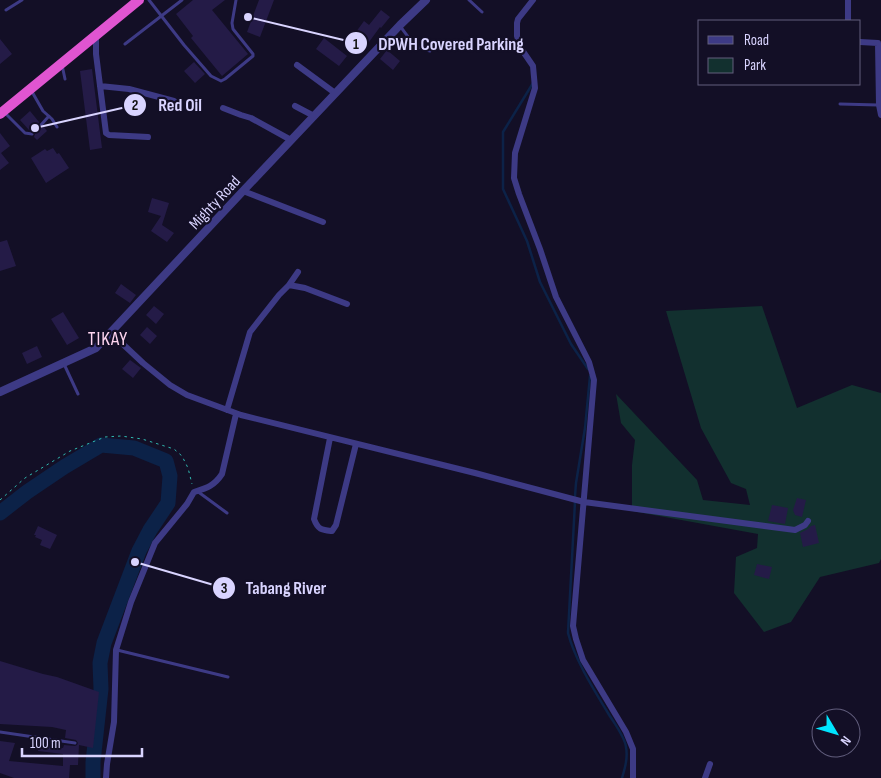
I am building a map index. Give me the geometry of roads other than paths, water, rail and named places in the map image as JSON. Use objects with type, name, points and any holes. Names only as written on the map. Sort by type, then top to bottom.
[{"type":"highway","points":[[2,113],[139,0]]},
{"type":"street","name":"Mighty Road","points":[[0,392],[96,348],[335,93],[426,0]]},
{"type":"street","points":[[532,0],[518,19],[516,36],[520,47],[533,66],[535,88],[516,153],[514,178],[556,297],[589,362],[594,380],[573,626],[583,660],[626,732],[633,749],[633,778]]},
{"type":"street","points":[[848,0],[848,20]]},
{"type":"street","points":[[96,36],[96,54],[106,133],[148,137]]},
{"type":"street","points":[[861,42],[878,43],[879,105],[881,115]]},
{"type":"street","points":[[297,65],[335,93]]},
{"type":"street","points":[[100,86],[129,89],[174,101]]},
{"type":"street","points":[[295,106],[314,116]]},
{"type":"street","points":[[223,108],[251,118],[291,140]]},
{"type":"street","points":[[243,191],[323,222]]},
{"type":"street","points":[[227,410],[250,332],[298,272]]},
{"type":"street","points":[[289,285],[305,288],[347,304]]},
{"type":"street","points":[[110,333],[170,385],[187,395],[236,414],[584,502],[795,530],[805,525],[808,521]]},
{"type":"street","points":[[106,778],[114,722],[116,650],[131,602],[155,543],[195,492],[206,489],[217,482],[222,474],[236,414]]},
{"type":"street","points":[[330,438],[314,520],[316,526],[323,530],[332,531],[336,525],[356,444]]},
{"type":"street","points":[[705,778],[710,764]]},
{"type":"lane","points":[[6,10],[22,0]]},
{"type":"lane","points":[[148,0],[184,45],[212,76],[221,81],[226,79],[253,56],[233,29],[232,23],[236,0]]},
{"type":"lane","points":[[125,44],[182,0]]},
{"type":"lane","points":[[469,0],[482,12]]},
{"type":"lane","points":[[400,25],[413,43],[421,50],[430,51]]},
{"type":"lane","points":[[62,64],[65,79]]},
{"type":"lane","points":[[31,90],[43,111],[52,119],[57,127]]},
{"type":"lane","points":[[840,104],[879,105]]},
{"type":"lane","points":[[2,113],[25,133],[32,134]]},
{"type":"lane","points":[[41,125],[49,116]]},
{"type":"lane","points":[[64,363],[78,394]]},
{"type":"lane","points":[[195,492],[227,513]]},
{"type":"lane","points":[[116,650],[228,678]]},
{"type":"lane","points":[[0,732],[74,743]]},
{"type":"waterway","points":[[533,83],[503,132],[503,189],[527,241],[540,282],[571,344],[588,369]]},
{"type":"waterway","points":[[575,496],[590,376]]},
{"type":"waterway","points":[[0,513],[64,467],[101,445],[134,448],[166,461],[170,476],[168,503],[139,551],[104,643],[100,663],[101,689],[93,778]]},
{"type":"waterway","points":[[575,502],[568,633],[575,654],[585,674],[624,739],[627,751],[622,778]]},
{"type":"place","name":"DPWH Covered Parking","points":[[248,17]]},
{"type":"place","name":"Red Oil","points":[[35,128]]},
{"type":"place","name":"Tabang River","points":[[135,562]]},
{"type":"district","name":"TIKAY","points":[[108,338]]}]
